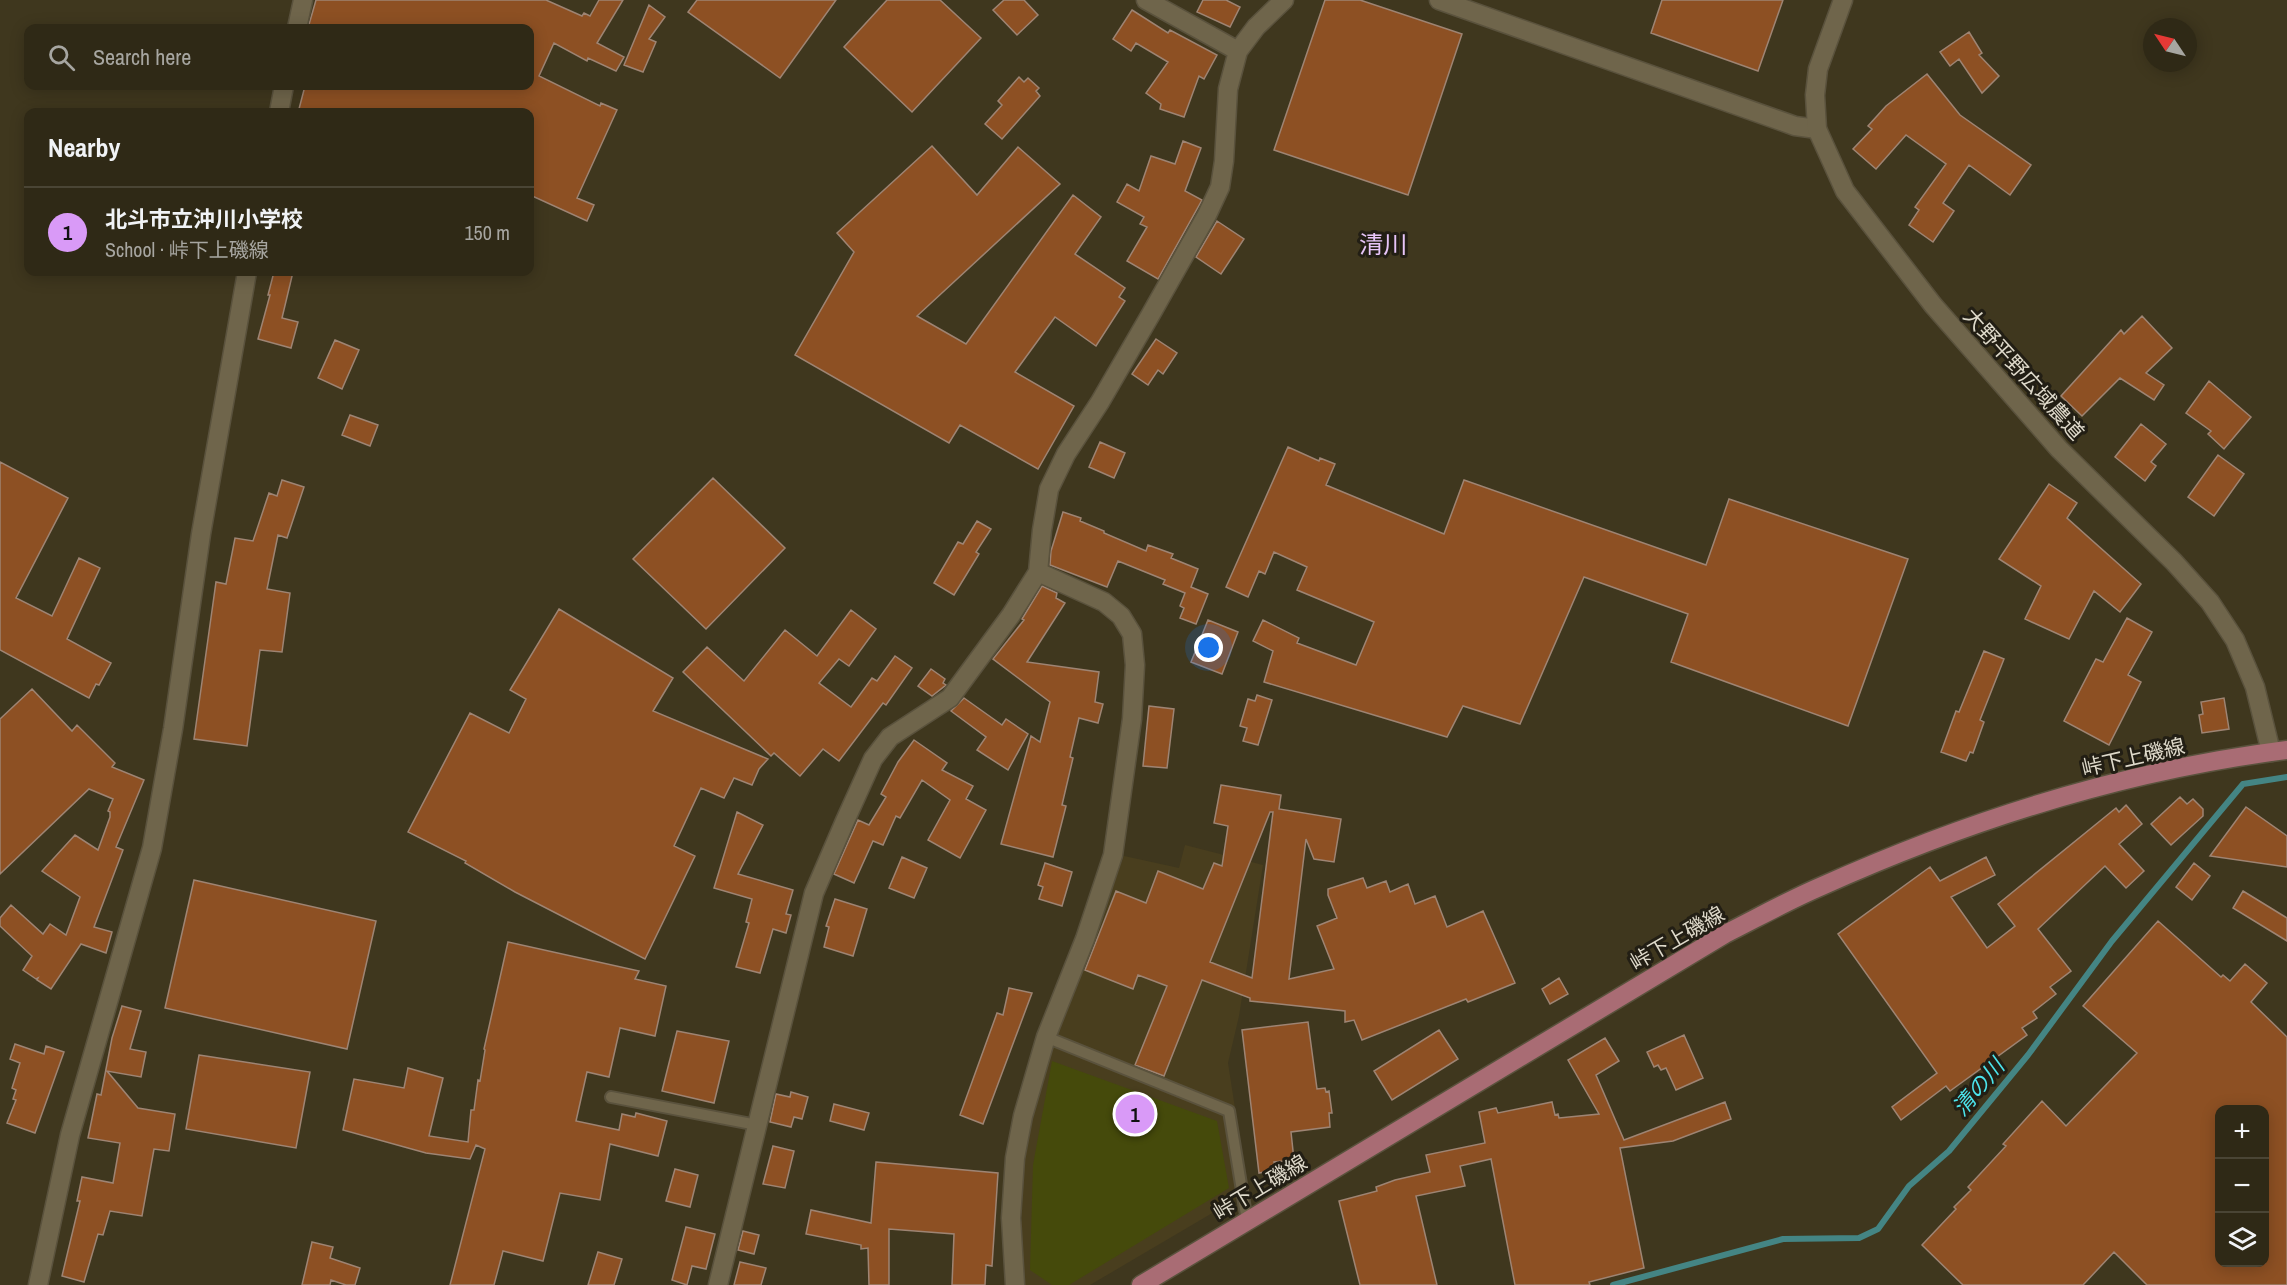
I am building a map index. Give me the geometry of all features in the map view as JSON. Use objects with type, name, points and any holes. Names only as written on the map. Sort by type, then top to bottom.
[{"type":"main road","name":"峠下上磯線","points":[[1141,1285],[1725,934],[1820,886],[1920,844],[2054,799],[2161,772],[2279,751]]},
{"type":"street","points":[[298,24],[303,0]]},
{"type":"street","points":[[1146,0],[1238,51]]},
{"type":"street","points":[[718,1285],[814,893],[873,759],[890,737],[950,698],[1011,615],[1038,572],[1049,489],[1066,454],[1100,402],[1151,314],[1220,187],[1224,161],[1228,89],[1238,51],[1256,27],[1284,0]]},
{"type":"street","points":[[1439,0],[1796,126],[1817,129]]},
{"type":"street","name":"大野平野広域農道","points":[[1843,0],[1818,69],[1815,95],[1817,129],[1845,191],[1933,304],[2060,449],[2174,562],[2210,602],[2235,640],[2279,751]]},
{"type":"street","points":[[280,108],[283,90]]},
{"type":"street","points":[[38,1285],[73,1123],[152,848],[173,729],[201,534],[246,276]]},
{"type":"street","points":[[1015,1285],[1011,1218],[1015,1158],[1023,1116],[1046,1037],[1085,939],[1113,855],[1132,719],[1135,665],[1132,634],[1121,616],[1104,602],[1038,572]]},
{"type":"lane","points":[[1046,1037],[1229,1111],[1247,1221]]},
{"type":"lane","points":[[611,1097],[757,1125]]},
{"type":"shaded area","points":[[1185,845],[1263,865],[1239,1016],[1228,1063],[1248,1192],[1090,1285],[1023,1285],[1021,1231],[1024,1164],[1044,1061],[1124,856],[1179,868]]},
{"type":"green space","points":[[1052,1061],[1217,1121],[1229,1188],[1069,1285],[1052,1285],[1030,1270],[1033,1165]]},
{"type":"building","points":[[316,0],[546,0],[582,16],[584,13],[590,16],[599,0],[623,0],[597,43],[624,57],[616,71],[588,58],[587,61],[554,43],[539,76],[600,106],[601,103],[617,110],[577,198],[594,205],[587,221],[534,197],[534,108],[299,108],[304,90],[534,90],[534,24],[309,24]]},
{"type":"building","points":[[697,0],[836,0],[780,78],[688,12]]},
{"type":"building","points":[[887,0],[940,0],[981,38],[912,112],[844,47]]},
{"type":"building","points":[[1004,0],[1024,0],[1038,15],[1017,35],[993,10]]},
{"type":"building","points":[[1203,0],[1226,0],[1240,7],[1230,27],[1197,12]]},
{"type":"building","points":[[1325,0],[1360,0],[1462,34],[1408,195],[1274,150]]},
{"type":"building","points":[[1662,0],[1783,0],[1758,71],[1651,33]]},
{"type":"building","points":[[649,5],[665,17],[649,39],[656,42],[643,72],[624,65]]},
{"type":"building","points":[[1132,10],[1168,33],[1170,30],[1217,55],[1204,79],[1199,76],[1184,117],[1160,109],[1161,104],[1146,93],[1168,62],[1136,43],[1131,51],[1113,39]]},
{"type":"building","points":[[1969,32],[1982,53],[1979,55],[1999,76],[1982,93],[1959,59],[1950,66],[1940,52]]},
{"type":"building","points":[[1927,74],[1960,115],[2031,165],[2010,195],[1969,165],[1943,203],[1954,211],[1933,242],[1909,225],[1919,210],[1915,207],[1946,164],[1906,135],[1876,169],[1853,149],[1872,129],[1868,126],[1886,106]]},
{"type":"building","points":[[1019,77],[1024,82],[1028,78],[1039,88],[1036,91],[1040,96],[1002,139],[985,124],[1002,105],[998,101]]},
{"type":"building","points":[[1183,141],[1201,148],[1185,191],[1202,200],[1158,279],[1127,261],[1147,227],[1140,224],[1144,217],[1117,202],[1127,184],[1139,191],[1151,156],[1175,164]]},
{"type":"building","points":[[932,146],[977,195],[1018,147],[1060,184],[917,316],[966,344],[1073,195],[1101,217],[1075,254],[1125,288],[1119,297],[1125,301],[1096,346],[1055,317],[1015,372],[1074,406],[1038,469],[960,425],[949,443],[795,355],[854,252],[837,233]]},
{"type":"building","points":[[1217,221],[1244,239],[1221,274],[1196,257]]},
{"type":"building","points":[[273,276],[292,276],[282,318],[298,322],[291,348],[258,339],[270,295],[268,295]]},
{"type":"building","points":[[2142,316],[2172,348],[2146,373],[2164,385],[2154,400],[2120,378],[2082,416],[2061,396],[2121,330],[2124,334]]},
{"type":"building","points":[[1156,339],[1177,353],[1163,374],[1158,370],[1148,385],[1132,374]]},
{"type":"building","points":[[335,340],[359,350],[342,389],[318,378]]},
{"type":"building","points":[[2209,381],[2251,417],[2224,449],[2208,434],[2211,431],[2186,413]]},
{"type":"building","points":[[350,415],[378,425],[370,446],[342,435]]},
{"type":"building","points":[[2141,424],[2166,444],[2151,462],[2156,466],[2145,481],[2115,457]]},
{"type":"building","points":[[1100,442],[1125,453],[1114,478],[1089,467]]},
{"type":"building","points":[[1288,447],[1319,461],[1320,458],[1335,464],[1326,485],[1444,534],[1464,480],[1706,565],[1729,499],[1908,559],[1848,726],[1671,662],[1688,614],[1584,577],[1520,724],[1463,706],[1447,737],[1264,682],[1273,651],[1253,641],[1263,620],[1299,638],[1297,643],[1356,665],[1374,622],[1297,590],[1307,567],[1274,552],[1265,574],[1259,571],[1248,597],[1226,587]]},
{"type":"building","points":[[2218,455],[2244,474],[2214,516],[2188,497]]},
{"type":"building","points":[[0,462],[68,498],[16,598],[52,616],[79,558],[100,568],[67,639],[111,663],[89,698],[0,650]]},
{"type":"building","points":[[713,478],[785,548],[706,629],[633,559]]},
{"type":"building","points":[[282,480],[304,487],[287,538],[278,535],[267,589],[290,593],[282,652],[260,650],[247,746],[194,739],[216,582],[226,584],[235,538],[253,541],[269,493],[277,496]]},
{"type":"building","points":[[2049,484],[2077,503],[2067,518],[2141,584],[2120,612],[2094,591],[2069,639],[2025,619],[2041,586],[1999,559]]},
{"type":"building","points":[[1063,512],[1081,518],[1080,521],[1146,551],[1148,545],[1173,554],[1171,558],[1198,569],[1191,587],[1208,594],[1196,624],[1180,618],[1184,608],[1180,606],[1185,593],[1163,584],[1165,580],[1118,561],[1107,587],[1050,565],[1051,551]]},
{"type":"building","points":[[977,521],[991,529],[976,552],[979,554],[954,595],[934,583],[958,542],[963,544]]},
{"type":"building","points":[[1042,586],[1057,593],[1056,598],[1065,603],[1027,662],[1099,672],[1095,702],[1103,704],[1098,723],[1079,718],[1062,805],[1066,806],[1053,857],[1001,844],[1031,736],[1040,742],[1050,702],[993,659],[1024,620],[1022,619]]},
{"type":"building","points":[[559,609],[673,678],[653,711],[768,759],[759,769],[752,785],[734,778],[724,798],[701,788],[674,846],[695,856],[645,959],[515,892],[465,863],[466,861],[408,832],[470,713],[509,733],[526,699],[510,690]]},
{"type":"building","points":[[851,610],[876,629],[849,666],[839,659],[819,683],[851,707],[872,678],[877,681],[895,656],[912,668],[886,705],[883,703],[839,761],[823,749],[800,776],[774,753],[771,756],[683,672],[707,647],[744,681],[785,630],[817,656]]},
{"type":"building","points":[[2127,618],[2152,632],[2128,675],[2141,682],[2109,745],[2064,721],[2096,659],[2103,662]]},
{"type":"building","points":[[1208,620],[1238,632],[1222,674],[1191,662]]},
{"type":"building","points":[[1984,651],[2004,659],[1980,720],[1984,722],[1973,753],[1970,752],[1966,761],[1941,752],[1956,711],[1959,712]]},
{"type":"building","points":[[931,669],[945,679],[943,683],[946,685],[932,696],[918,686]]},
{"type":"building","points":[[32,689],[72,731],[77,725],[115,763],[112,767],[144,780],[116,847],[123,850],[94,927],[112,932],[106,953],[81,944],[51,989],[37,980],[38,978],[36,979],[23,970],[32,956],[0,926],[0,918],[11,905],[43,934],[50,924],[66,935],[80,897],[42,871],[75,835],[98,850],[110,817],[108,811],[113,799],[89,789],[0,874],[0,719]]},
{"type":"building","points":[[1257,695],[1272,700],[1258,745],[1243,741],[1247,728],[1240,726],[1248,699],[1255,701]]},
{"type":"building","points":[[964,698],[1002,725],[1006,719],[1028,734],[1008,770],[977,750],[986,737],[951,711]]},
{"type":"building","points":[[2224,698],[2229,729],[2202,733],[2199,715],[2203,714],[2201,702]]},
{"type":"building","points":[[1149,706],[1174,709],[1167,768],[1143,766]]},
{"type":"building","points":[[914,740],[947,763],[942,770],[973,786],[966,799],[986,810],[960,858],[928,840],[950,800],[922,780],[900,818],[896,816],[883,845],[873,841],[854,883],[834,874],[858,820],[869,825],[886,797],[881,794],[898,762]]},
{"type":"building","points":[[1221,785],[1281,795],[1279,809],[1341,819],[1334,862],[1314,859],[1306,839],[1289,979],[1334,969],[1317,926],[1337,918],[1328,889],[1363,878],[1367,888],[1386,881],[1390,892],[1408,884],[1415,904],[1435,896],[1447,927],[1483,911],[1515,983],[1468,1002],[1466,999],[1362,1040],[1354,1020],[1345,1022],[1345,1011],[1250,1001],[1250,998],[1202,980],[1164,1076],[1135,1065],[1167,986],[1138,975],[1133,989],[1085,970],[1116,891],[1146,903],[1158,871],[1203,889],[1214,863],[1222,866],[1228,826],[1214,823]],"holes":[[[1270,812],[1273,812],[1252,978],[1210,962]]]},
{"type":"building","points":[[2180,797],[2187,804],[2193,799],[2203,809],[2203,816],[2171,845],[2151,824]]},
{"type":"building","points":[[2126,805],[2142,824],[2119,844],[2144,871],[2126,888],[2105,866],[2038,929],[2071,971],[2050,987],[2056,994],[2033,1012],[2037,1018],[2022,1028],[2027,1035],[1950,1091],[1946,1086],[1901,1120],[1892,1107],[1937,1073],[1838,934],[1930,867],[1940,881],[1986,857],[1995,875],[1951,897],[1987,948],[2015,926],[1998,904],[2116,808],[2119,812]]},
{"type":"building","points":[[2246,807],[2287,836],[2287,867],[2210,856]]},
{"type":"building","points":[[737,812],[763,825],[738,874],[793,890],[786,914],[791,915],[786,933],[773,929],[760,973],[736,967],[749,923],[746,922],[752,899],[714,888]]},
{"type":"building","points":[[902,857],[927,868],[914,898],[889,888]]},
{"type":"building","points":[[1045,863],[1072,872],[1062,906],[1039,899],[1043,887],[1038,885]]},
{"type":"building","points":[[2194,863],[2210,876],[2192,900],[2176,887]]},
{"type":"building","points":[[194,880],[376,921],[347,1049],[165,1008]]},
{"type":"building","points":[[2243,891],[2287,918],[2287,941],[2233,908]]},
{"type":"building","points":[[835,899],[867,909],[853,956],[824,947],[829,927],[826,926]]},
{"type":"building","points":[[2158,921],[2221,977],[2223,975],[2230,981],[2245,964],[2267,983],[2251,1002],[2287,1037],[2287,1285],[2147,1285],[2114,1252],[2083,1285],[1963,1285],[1922,1245],[1956,1209],[1954,1207],[1971,1190],[1968,1187],[2006,1146],[2003,1144],[2042,1101],[2066,1126],[2137,1053],[2083,1006]]},
{"type":"building","points":[[508,942],[639,971],[635,979],[666,986],[655,1036],[620,1028],[609,1077],[587,1072],[576,1121],[619,1130],[622,1114],[635,1117],[636,1113],[667,1121],[658,1156],[610,1144],[600,1200],[560,1193],[543,1261],[503,1251],[494,1285],[450,1285],[485,1149],[476,1145],[470,1159],[426,1153],[343,1130],[354,1079],[404,1088],[408,1068],[443,1078],[429,1136],[468,1142],[471,1110],[474,1110],[484,1049]]},
{"type":"building","points":[[1559,978],[1568,994],[1550,1004],[1542,989]]},
{"type":"building","points":[[1009,988],[1032,993],[983,1124],[960,1115],[997,1013],[1003,1015]]},
{"type":"building","points":[[122,1006],[141,1011],[130,1049],[146,1052],[141,1077],[107,1071],[138,1108],[175,1114],[169,1151],[154,1149],[142,1216],[110,1211],[103,1235],[98,1234],[84,1282],[62,1276],[80,1201],[77,1201],[82,1177],[113,1183],[120,1143],[88,1138],[97,1094],[101,1095],[112,1038]]},
{"type":"building","points":[[1308,1022],[1317,1089],[1325,1088],[1326,1092],[1329,1091],[1332,1113],[1329,1113],[1330,1127],[1291,1132],[1294,1160],[1274,1162],[1275,1170],[1259,1173],[1242,1030]]},
{"type":"building","points":[[1439,1030],[1458,1059],[1392,1100],[1374,1071]]},
{"type":"building","points":[[677,1031],[729,1041],[714,1103],[662,1091]]},
{"type":"building","points":[[1684,1035],[1703,1078],[1676,1090],[1666,1068],[1661,1070],[1658,1065],[1654,1067],[1647,1052]]},
{"type":"building","points":[[1605,1038],[1619,1061],[1596,1075],[1624,1140],[1725,1102],[1731,1119],[1673,1141],[1620,1148],[1644,1268],[1589,1282],[1590,1285],[1515,1285],[1491,1159],[1460,1166],[1465,1186],[1416,1196],[1437,1285],[1360,1285],[1339,1201],[1377,1191],[1376,1187],[1395,1180],[1430,1172],[1426,1155],[1485,1143],[1479,1112],[1496,1108],[1498,1113],[1552,1102],[1555,1115],[1558,1114],[1559,1118],[1599,1114],[1568,1060]]},
{"type":"building","points":[[15,1044],[44,1054],[46,1046],[64,1052],[35,1133],[7,1123],[16,1100],[13,1099],[16,1090],[12,1088],[20,1063],[10,1059]]},
{"type":"building","points":[[199,1055],[310,1072],[296,1148],[186,1129]]},
{"type":"building","points":[[791,1092],[808,1097],[802,1119],[794,1117],[791,1127],[770,1122],[776,1094],[790,1097]]},
{"type":"building","points":[[834,1104],[869,1113],[864,1130],[830,1121]]},
{"type":"building","points":[[773,1146],[794,1151],[785,1188],[763,1184]]},
{"type":"building","points":[[876,1162],[998,1173],[992,1266],[986,1265],[985,1285],[952,1285],[954,1234],[889,1229],[889,1285],[869,1285],[868,1248],[861,1249],[861,1245],[806,1234],[811,1210],[871,1223]]},
{"type":"building","points":[[675,1169],[698,1175],[690,1207],[666,1201]]},
{"type":"building","points":[[686,1227],[715,1234],[706,1269],[692,1266],[687,1285],[672,1280]]},
{"type":"building","points":[[743,1231],[759,1235],[754,1254],[738,1250]]},
{"type":"building","points":[[312,1242],[333,1247],[330,1258],[360,1268],[355,1285],[346,1285],[331,1280],[330,1285],[302,1285]]},
{"type":"building","points":[[598,1252],[622,1259],[614,1285],[588,1285]]},
{"type":"building","points":[[740,1262],[766,1268],[761,1285],[734,1285]]},
{"type":"waterway","name":"清の川","points":[[1613,1285],[1783,1239],[1859,1238],[1878,1229],[1909,1186],[1949,1151],[2028,1055],[2112,941],[2243,784],[2287,777]]},
{"type":"place","name":"北斗市立沖川小学校","points":[[1135,1114]]},
{"type":"district","name":"清川","points":[[1383,244]]}]
